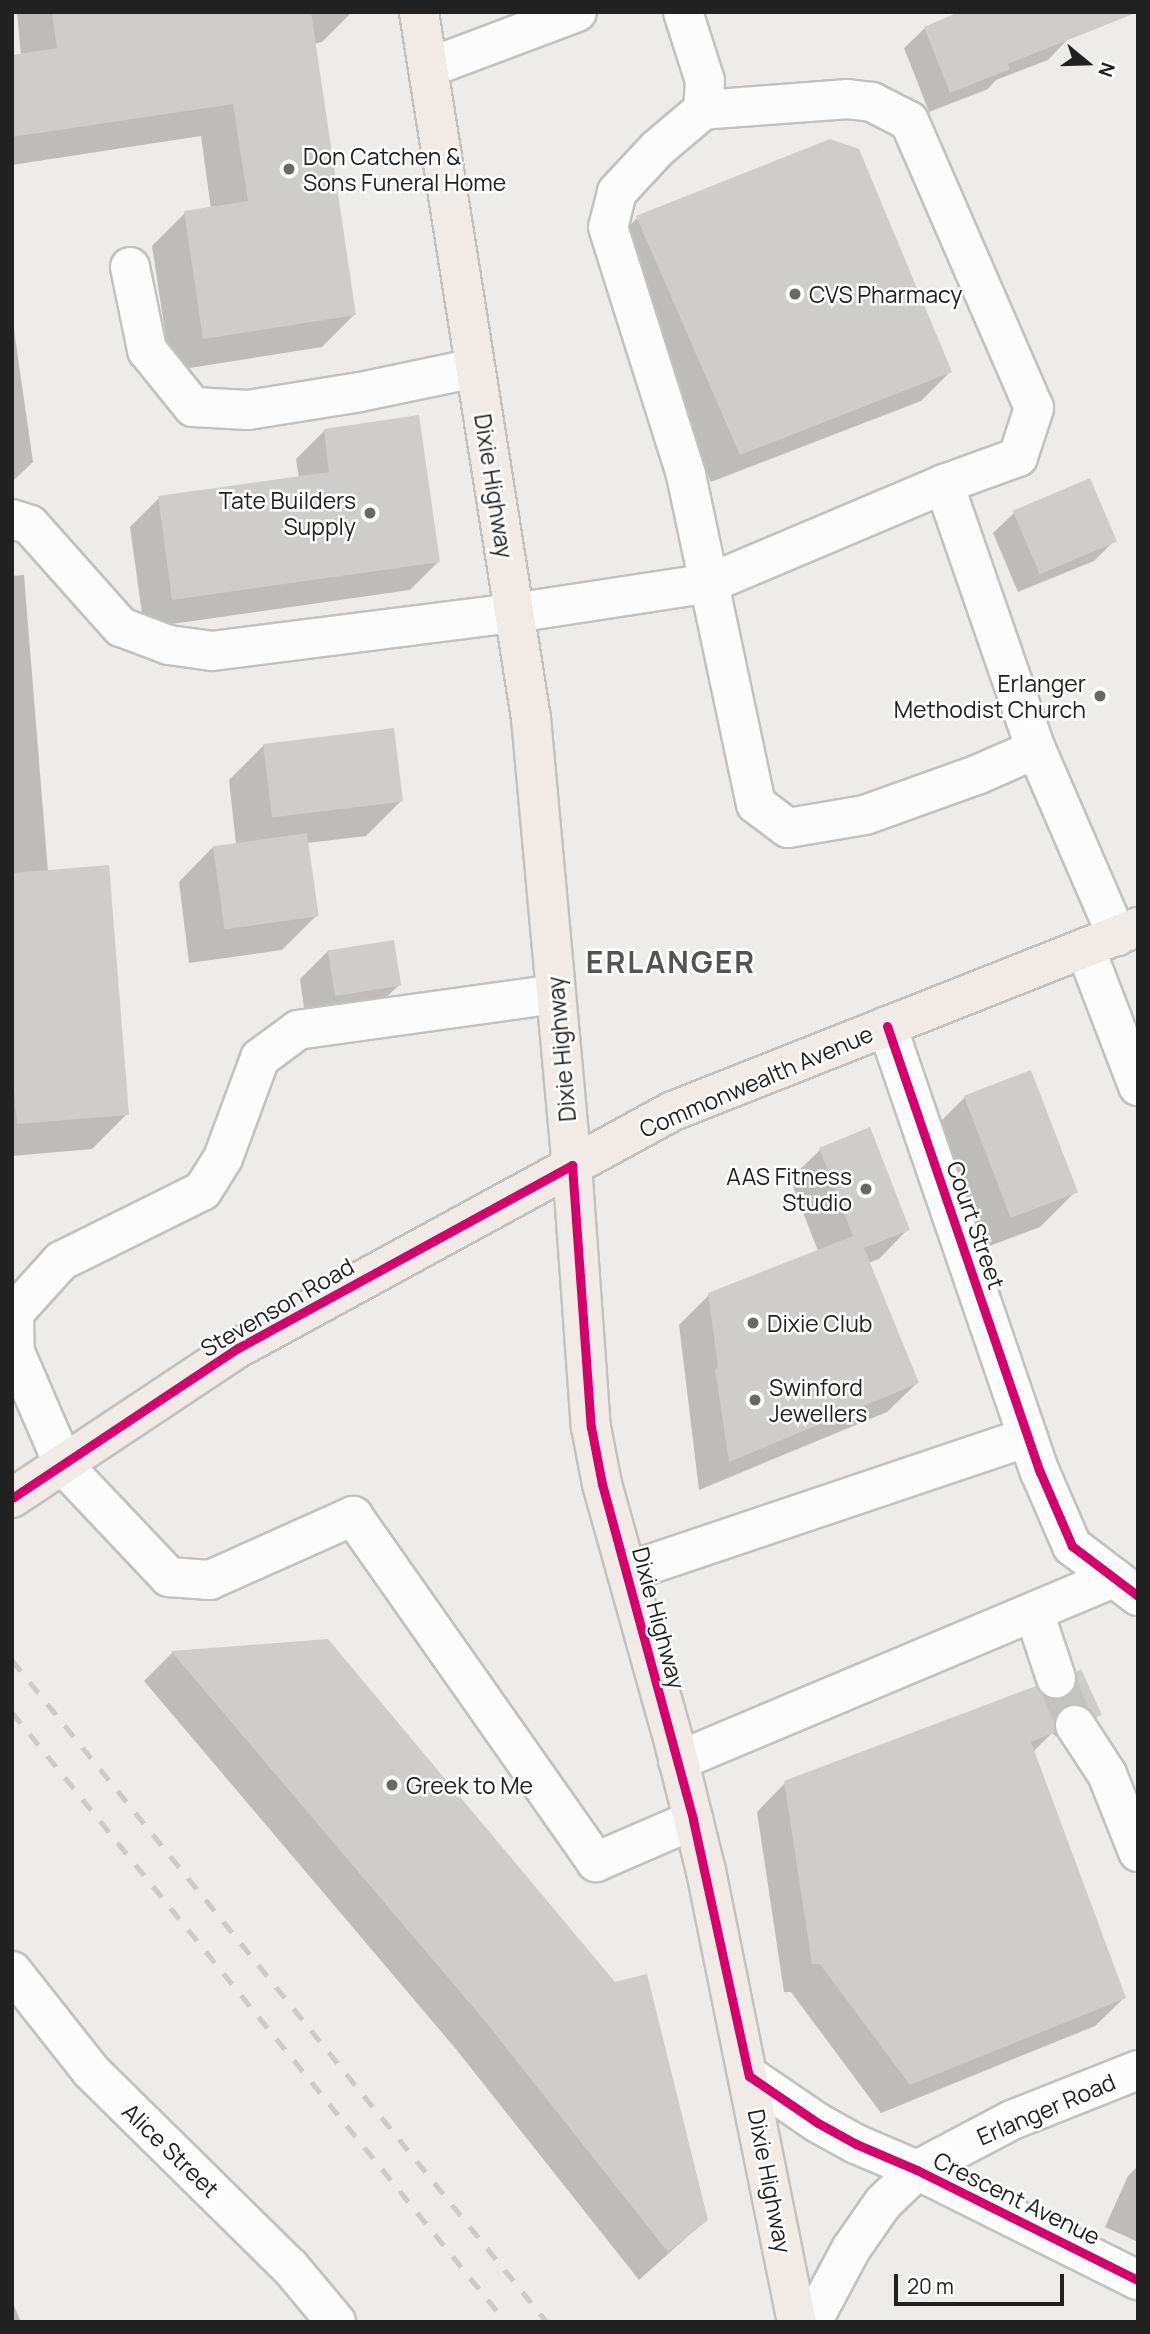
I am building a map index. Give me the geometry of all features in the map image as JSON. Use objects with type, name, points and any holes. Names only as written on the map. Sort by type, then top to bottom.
[{"type":"main road","name":"Dixie Highway","points":[[419,12],[531,718],[572,1164],[591,1427],[602,1484],[693,1820],[749,2076],[797,2322]]},
{"type":"main road","name":"Commonwealth Avenue","points":[[572,1164],[673,1111],[1113,937]]},
{"type":"main road","name":"Stevenson Road","points":[[12,1498],[238,1348],[572,1164]]},
{"type":"street","points":[[428,68],[577,12]]},
{"type":"street","points":[[683,12],[705,82],[703,110]]},
{"type":"street","points":[[12,519],[30,526],[38,533],[121,627],[169,645],[212,651],[514,613],[710,583],[944,484],[1018,457],[1034,408],[909,121],[872,102],[848,99],[703,110],[657,149],[617,192],[608,227],[687,475],[710,583],[756,804],[788,828],[865,815],[979,774],[1036,749]]},
{"type":"street","points":[[130,267],[147,350],[193,407],[248,410],[360,393],[475,368]]},
{"type":"street","points":[[944,484],[1036,749],[1113,937],[1138,1086]]},
{"type":"street","points":[[556,994],[298,1030],[260,1058],[223,1158],[202,1191],[61,1261],[14,1312],[15,1352],[64,1466],[169,1577],[210,1580],[353,1516],[596,1862],[693,1820]]},
{"type":"street","name":"Court Street","points":[[887,1026],[1028,1437],[1072,1546],[1126,1587]]},
{"type":"street","points":[[627,1572],[1028,1437]]},
{"type":"street","points":[[678,1761],[1034,1612],[1126,1587]]},
{"type":"street","points":[[1034,1612],[1056,1678]]},
{"type":"street","points":[[1075,1725],[1107,1774],[1138,1852]]},
{"type":"street","name":"Alice Street","points":[[12,1971],[91,2071],[290,2267],[336,2322]]},
{"type":"street","name":"Erlanger Road","points":[[812,2322],[850,2249],[883,2203],[917,2169],[1012,2120],[1138,2070]]},
{"type":"street","points":[[749,2076],[818,2123],[856,2144],[917,2169]]},
{"type":"street","name":"Crescent Avenue","points":[[917,2169],[1138,2280]]},
{"type":"building","name":"Don Catchen & Sons Funeral Home","points":[[52,12],[311,12],[356,315],[203,339],[184,211],[248,201],[233,104],[12,137],[12,55],[57,48]]},
{"type":"building","points":[[959,12],[1133,14],[1008,64],[1010,69],[950,93],[924,27]]},
{"type":"building","name":"CVS Pharmacy","points":[[830,139],[859,149],[952,372],[740,455],[636,216]]},
{"type":"building","points":[[419,415],[440,562],[172,600],[158,496],[329,472],[324,429]]},
{"type":"building","points":[[1090,478],[1117,542],[1040,574],[1013,511]]},
{"type":"building","points":[[394,728],[403,801],[272,818],[263,744]]},
{"type":"building","points":[[307,833],[319,916],[225,929],[213,846]]},
{"type":"building","points":[[109,865],[129,1115],[17,1124],[12,1066],[12,873]]},
{"type":"building","points":[[394,940],[401,985],[335,996],[328,950]]},
{"type":"building","points":[[1031,1070],[1078,1192],[1011,1218],[964,1096]]},
{"type":"building","points":[[870,1127],[910,1230],[864,1248],[919,1383],[729,1462],[715,1369],[718,1368],[708,1293],[853,1236],[819,1148]]},
{"type":"building","points":[[328,1639],[615,1982],[647,1974],[708,2220],[668,2252],[484,2020],[171,1651]]},
{"type":"building","points":[[1081,1669],[1102,1715],[1096,1717],[1084,1705],[1074,1703],[1064,1706],[1055,1716],[1055,1732],[1031,1742],[1126,1998],[910,2085],[820,1964],[812,1964],[784,1781],[1036,1686],[1042,1695],[1051,1699],[1064,1698],[1073,1692],[1077,1671]]},
{"type":"tunnel","points":[[1056,1678],[1075,1725]]},
{"type":"railway","points":[[12,1660],[547,2322]]},
{"type":"railway","points":[[12,1712],[506,2322]]},
{"type":"cycle path","points":[[887,1026],[1040,1472],[1072,1546],[1138,1596]]},
{"type":"cycle path","points":[[12,1498],[238,1348],[572,1165],[591,1427],[602,1484],[693,1820],[749,2076],[818,2123],[856,2144],[917,2170],[1138,2280]]},
{"type":"place","name":"Don Catchen & Sons Funeral Home","points":[[289,169]]},
{"type":"place","name":"CVS Pharmacy","points":[[795,294]]},
{"type":"place","name":"Tate Builders Supply","points":[[370,513]]},
{"type":"place","name":"Erlanger Methodist Church","points":[[1100,696]]},
{"type":"place","name":"AAS Fitness Studio","points":[[866,1189]]},
{"type":"place","name":"Dixie Club","points":[[753,1323]]},
{"type":"place","name":"Swinford Jewellers","points":[[755,1400]]},
{"type":"place","name":"Greek to Me","points":[[392,1785]]},
{"type":"district","name":"ERLANGER","points":[[671,962]]}]
